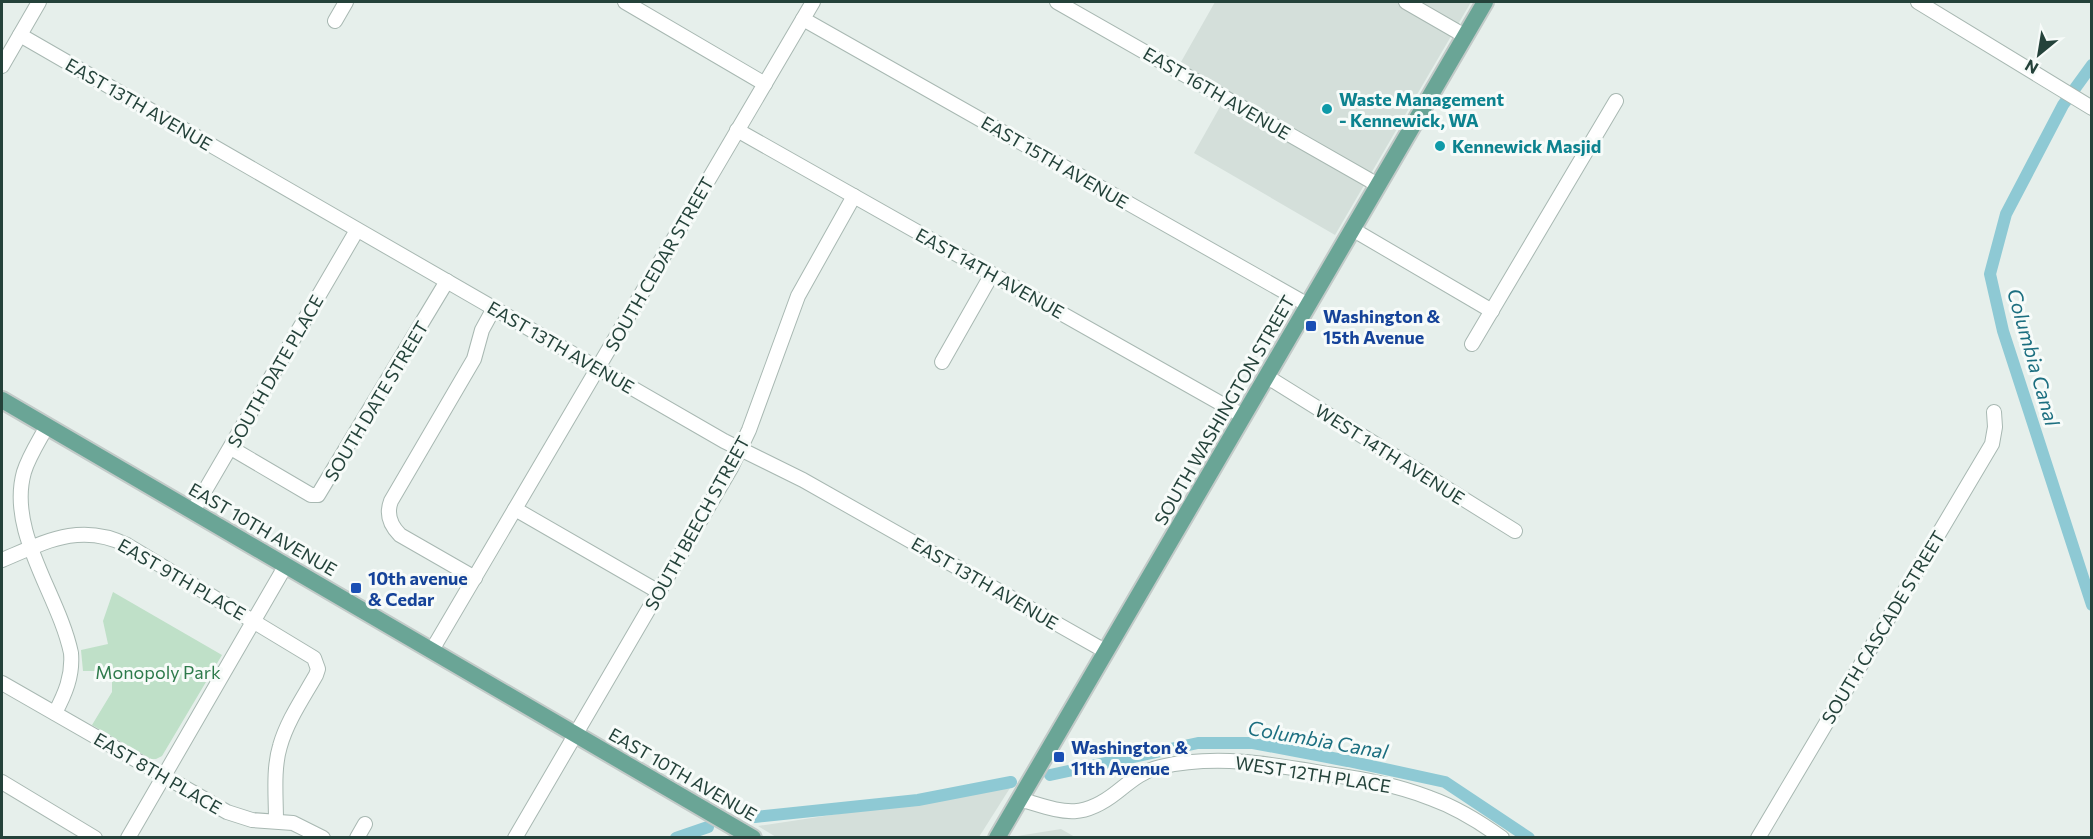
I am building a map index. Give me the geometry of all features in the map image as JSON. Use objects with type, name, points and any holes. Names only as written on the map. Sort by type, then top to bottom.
[{"type":"main road","name":"SOUTH WASHINGTON STREET","points":[[997,837],[1485,2]]},
{"type":"main road","name":"EAST 10TH AVENUE","points":[[2,400],[753,837]]},
{"type":"street","points":[[2,66],[39,2]]},
{"type":"street","points":[[335,21],[346,2]]},
{"type":"street","points":[[625,2],[765,84]]},
{"type":"street","name":"SOUTH CEDAR STREET","points":[[432,650],[813,2]]},
{"type":"street","name":"EAST 16TH AVENUE","points":[[1057,2],[1378,185]]},
{"type":"street","points":[[1406,2],[1465,36]]},
{"type":"street","points":[[1918,2],[2091,108]]},
{"type":"street","name":"EAST 15TH AVENUE","points":[[803,19],[1308,305]]},
{"type":"street","name":"EAST 13TH AVENUE","points":[[20,35],[598,369],[741,449],[812,485],[1105,651]]},
{"type":"street","points":[[1472,344],[1616,100]]},
{"type":"street","name":"EAST 14TH AVENUE","points":[[737,130],[1243,416]]},
{"type":"street","name":"SOUTH BEECH STREET","points":[[515,837],[741,449],[798,296],[854,196]]},
{"type":"street","points":[[1352,229],[1492,310]]},
{"type":"street","name":"SOUTH DATE PLACE","points":[[194,512],[357,230]]},
{"type":"street","points":[[942,362],[992,274]]},
{"type":"street","name":"SOUTH DATE STREET","points":[[231,448],[310,495],[318,495],[447,281]]},
{"type":"street","points":[[475,578],[400,535],[389,519],[388,510],[391,501],[474,359],[482,330],[494,308]]},
{"type":"street","name":"WEST 14TH AVENUE","points":[[1266,376],[1515,531]]},
{"type":"street","name":"SOUTH CASCADE STREET","points":[[1758,837],[1992,444],[1995,428],[1994,412]]},
{"type":"street","points":[[47,426],[28,461],[21,484],[21,510],[27,536],[71,653],[72,666],[69,681],[55,713]]},
{"type":"street","points":[[515,509],[659,592]]},
{"type":"street","name":"EAST 9TH PLACE","points":[[2,560],[57,538],[98,535],[127,545],[309,653],[317,663],[316,675],[288,725],[280,746],[276,821]]},
{"type":"street","points":[[128,837],[286,566]]},
{"type":"street","name":"EAST 8TH PLACE","points":[[2,683],[234,816],[301,826],[323,837]]},
{"type":"street","name":"WEST 12TH PLACE","points":[[1019,799],[1063,812],[1085,811],[1104,802],[1129,782],[1150,770],[1189,762],[1248,761],[1366,780],[1414,792],[1449,806],[1502,837]]},
{"type":"street","points":[[2,783],[96,837]]},
{"type":"street","points":[[357,837],[365,824]]},
{"type":"shaded area","points":[[1215,2],[1471,2],[1335,235],[1194,153],[1221,105],[1173,76]]},
{"type":"shaded area","points":[[1010,788],[979,837],[776,837],[758,826]]},
{"type":"shaded area","points":[[1061,829],[1075,837],[1012,837]]},
{"type":"green space","name":"Monopoly Park","points":[[113,592],[222,655],[162,756],[156,759],[151,759],[92,725],[112,692],[112,671],[83,671],[81,650],[108,644],[103,621]]},
{"type":"waterway","name":"Columbia Canal","points":[[2092,65],[2063,105],[2006,214],[1990,274],[2003,331],[2092,605]]},
{"type":"waterway","name":"Columbia Canal","points":[[1050,775],[1198,743],[1253,743],[1445,782],[1529,838]]},
{"type":"waterway","name":"Columbia Canal","points":[[755,817],[918,800],[1011,782]]},
{"type":"waterway","name":"Columbia Canal","points":[[676,838],[708,827]]},
{"type":"place","name":"Waste Management - Kennewick, WA","points":[[1327,109]]},
{"type":"place","name":"Kennewick Masjid","points":[[1440,146]]},
{"type":"place","name":"Washington & 15th Avenue","points":[[1311,326]]},
{"type":"place","name":"10th avenue & Cedar","points":[[356,588]]},
{"type":"place","name":"Washington & 11th Avenue","points":[[1059,757]]}]
